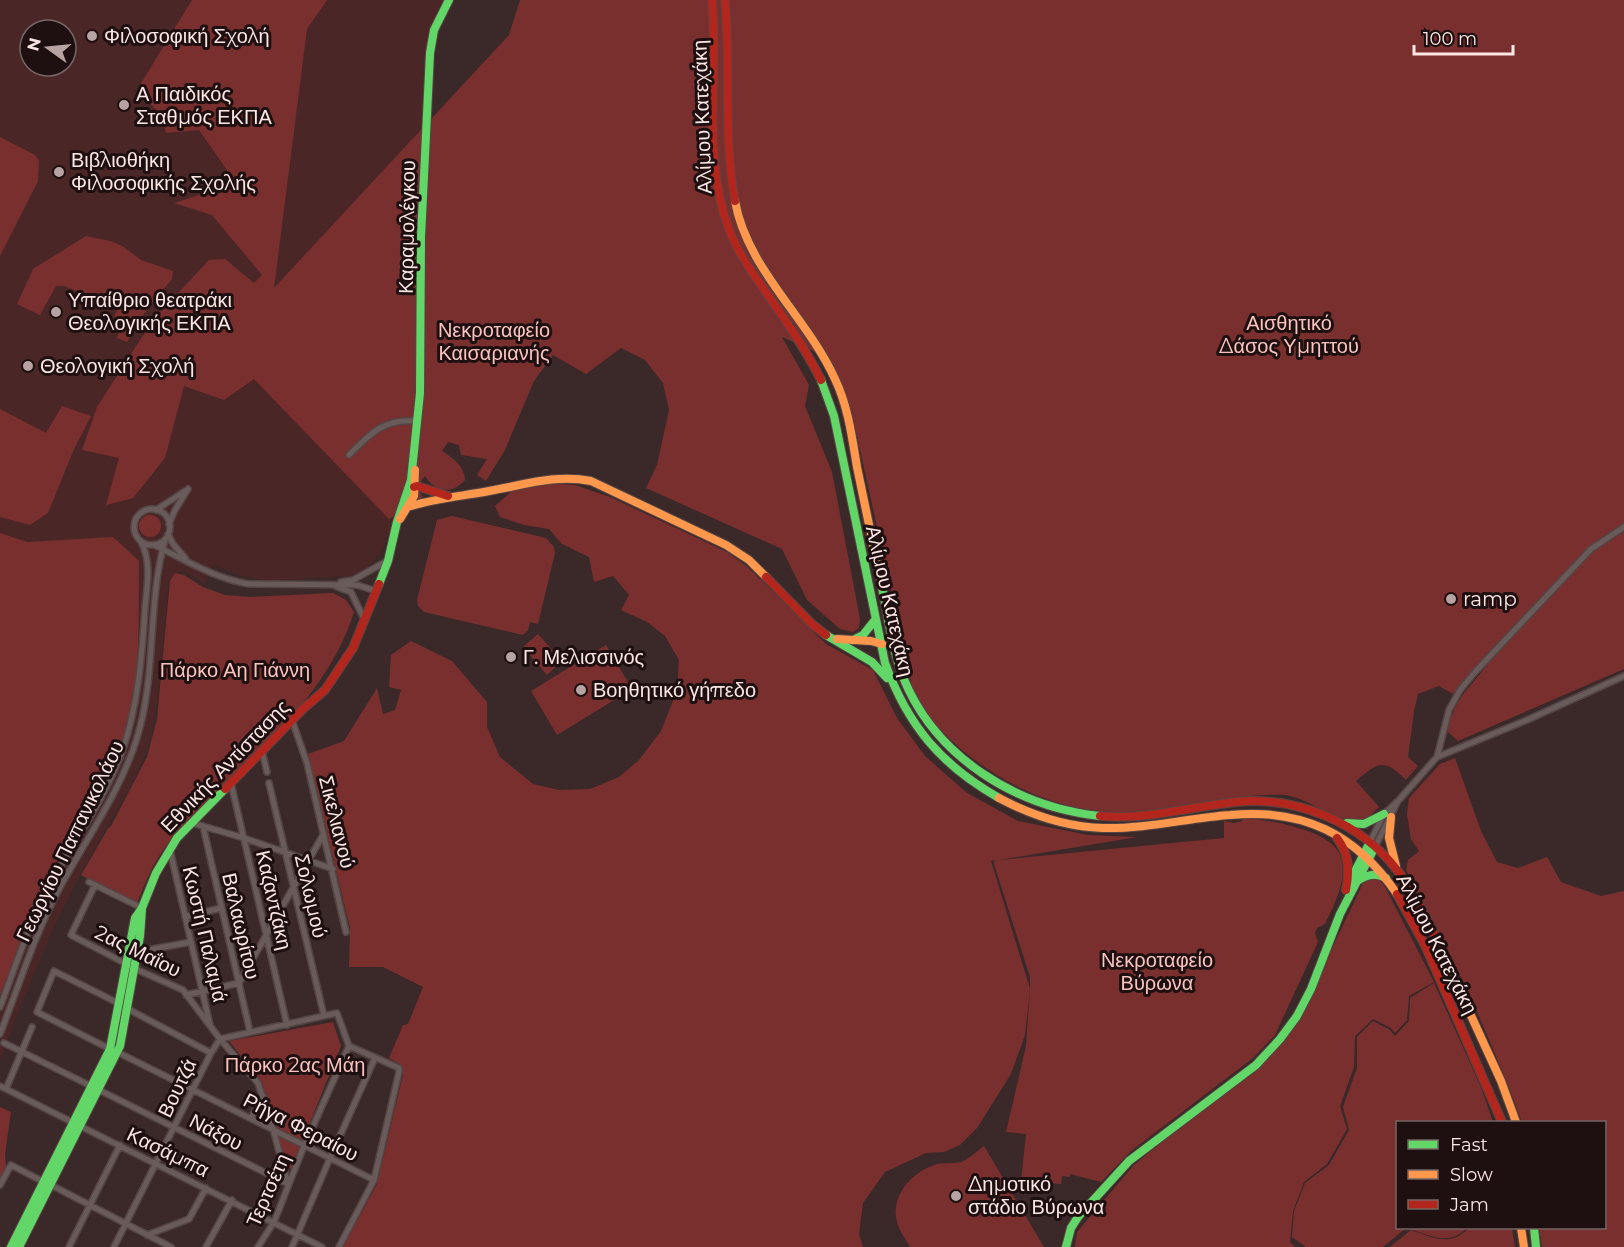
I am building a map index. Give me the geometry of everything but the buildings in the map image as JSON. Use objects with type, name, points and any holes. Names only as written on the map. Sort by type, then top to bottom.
[{"type":"main road","name":"Καραμολέγκου","points":[[413,458],[420,383],[422,237],[430,53],[434,30],[449,0]]},
{"type":"main road","name":"Αλίμου Κατεχάκη","points":[[712,0],[715,27],[716,153],[723,211],[736,247],[811,360],[828,395],[880,642],[897,697],[914,725],[951,765],[985,790],[1033,814],[1067,824],[1122,828],[1162,825],[1239,813],[1265,813],[1291,817],[1328,830],[1366,856],[1397,892],[1491,1093],[1502,1121]]},
{"type":"main road","name":"Αλίμου Κατεχάκη","points":[[725,0],[728,26],[728,152],[736,208],[747,240],[816,343],[837,382],[848,421],[897,659],[916,706],[946,743],[959,755],[992,779],[1038,802],[1086,815],[1120,817],[1160,814],[1250,801],[1265,802],[1294,806],[1351,828],[1372,844],[1398,871],[1408,886],[1503,1088],[1516,1121]]},
{"type":"main road","name":"Εθνικής Αντίστασης","points":[[397,522],[411,506],[414,489],[413,458]]},
{"type":"main road","points":[[411,506],[426,501],[490,491],[550,478],[584,479],[597,483],[726,544],[738,552],[812,624],[826,635],[872,662],[892,683]]},
{"type":"main road","points":[[414,489],[449,497]]},
{"type":"main road","points":[[414,489],[426,501]]},
{"type":"main road","name":"Εθνικής Αντίστασης","points":[[11,1247],[78,1124],[113,1051],[128,1009],[135,918],[142,908],[169,848],[190,822],[325,690],[337,674],[352,648],[376,591],[388,561],[397,522],[414,489]]},
{"type":"main road","points":[[853,640],[863,634],[875,620]]},
{"type":"main road","points":[[826,635],[842,640],[880,642],[890,649],[897,659]]},
{"type":"main road","points":[[1334,820],[1357,825],[1387,815],[1389,838],[1398,871]]},
{"type":"main road","points":[[1328,830],[1338,839],[1348,857],[1349,874],[1340,914]]},
{"type":"main road","points":[[1346,890],[1372,844]]},
{"type":"main road","points":[[1066,1247],[1071,1228],[1078,1217],[1129,1161],[1256,1065],[1280,1040],[1297,1016],[1311,989],[1340,914],[1366,856]]},
{"type":"main road","points":[[1356,882],[1369,874],[1382,875],[1388,879]]},
{"type":"main road","name":"Εθνικής Αντίστασης","points":[[113,1051],[120,1004],[137,952],[142,908]]},
{"type":"main road","name":"Εθνικής Αντίστασης","points":[[19,1247],[47,1183]]},
{"type":"main road","points":[[1521,1229],[1524,1247]]},
{"type":"main road","points":[[1534,1229],[1536,1247]]},
{"type":"street","points":[[349,455],[387,423],[399,419],[417,421]]},
{"type":"street","points":[[154,545],[166,537],[175,510],[188,489],[156,510]]},
{"type":"street","points":[[169,524],[162,512],[147,510],[135,520],[135,535],[141,542],[154,545],[208,573],[232,581],[249,584],[357,585],[376,591]]},
{"type":"street","points":[[1372,844],[1387,815],[1437,756],[1449,710],[1460,690],[1591,549],[1624,527]]},
{"type":"street","points":[[166,537],[187,561]]},
{"type":"street","name":"Γεωργίου Παπανικολάου","points":[[0,1034],[48,913],[120,782],[136,743],[147,696],[160,560],[166,537]]},
{"type":"street","name":"Γεωργίου Παπανικολάου","points":[[0,1007],[32,923],[48,890],[104,792],[125,743],[132,716],[141,658],[148,565],[146,552],[141,542]]},
{"type":"street","points":[[160,560],[174,556]]},
{"type":"street","points":[[328,584],[353,580],[388,561]]},
{"type":"street","points":[[328,584],[351,592],[364,619]]},
{"type":"street","points":[[1437,756],[1527,720],[1624,676]]},
{"type":"street","name":"Σικελιανού","points":[[292,720],[307,763],[346,932]]},
{"type":"street","points":[[262,751],[267,772]]},
{"type":"street","name":"Καζαντζάκη","points":[[231,783],[287,1025]]},
{"type":"street","name":"Σολωμού","points":[[269,783],[324,1016]]},
{"type":"street","points":[[190,822],[333,869]]},
{"type":"street","name":"Βαλαωρίτου","points":[[203,826],[250,1032]]},
{"type":"street","points":[[186,995],[239,983],[323,835]]},
{"type":"street","name":"Κωστή Παλαμά","points":[[169,848],[211,1027]]},
{"type":"street","points":[[89,882],[142,908]]},
{"type":"street","name":"2ας Μαΐου","points":[[95,885],[71,935],[183,990],[220,1039],[258,1083],[288,1184]]},
{"type":"street","points":[[185,917],[221,908]]},
{"type":"street","points":[[137,952],[191,942]]},
{"type":"street","name":"Ρήγα Φεραίου","points":[[120,1004],[54,971],[37,1012],[374,1180]]},
{"type":"street","points":[[128,1009],[211,1053]]},
{"type":"street","points":[[220,1039],[337,1013],[349,1046],[399,1068],[397,1087],[374,1180],[339,1247]]},
{"type":"street","points":[[3,1087],[23,1051],[32,1027]]},
{"type":"street","name":"Βουτζά","points":[[114,1247],[192,1089],[220,1039]]},
{"type":"street","name":"Νάξου","points":[[4,1043],[288,1184]]},
{"type":"street","name":"Τερτσέτη","points":[[258,1247],[274,1221],[304,1146],[349,1046]]},
{"type":"street","points":[[292,1247],[375,1059]]},
{"type":"street","name":"Κασάμπα","points":[[3,1087],[322,1247]]},
{"type":"street","points":[[251,1118],[263,1095]]},
{"type":"street","points":[[69,1247],[120,1145]]},
{"type":"street","points":[[0,1185],[11,1165],[147,1235],[162,1245],[171,1247]]},
{"type":"street","points":[[147,1235],[189,1219],[206,1188]]},
{"type":"street","points":[[206,1247],[232,1200]]},
{"type":"shaded area","points":[[0,0],[448,0],[431,31],[420,157],[406,489],[381,553],[366,569],[350,576],[268,581],[240,575],[213,565],[205,584],[184,571],[175,573],[169,581],[157,703],[145,756],[53,929],[0,1061]]},
{"type":"green space","name":"Αισθητικό Δάσος Υμηττού","points":[[192,0],[327,0],[307,29],[274,288],[509,35],[520,0],[1624,0],[1624,669],[1458,741],[1447,731],[1451,719],[1459,701],[1489,662],[1474,670],[1453,694],[1439,686],[1418,694],[1408,757],[1418,766],[1406,780],[1392,768],[1381,765],[1356,781],[1379,807],[1361,820],[1333,815],[1303,800],[1284,795],[1248,796],[1160,809],[1118,812],[1069,806],[1046,799],[1002,778],[962,750],[943,733],[917,699],[910,680],[855,427],[841,387],[827,357],[782,337],[809,385],[805,406],[832,472],[860,619],[859,628],[853,632],[840,629],[807,600],[782,549],[646,488],[657,465],[669,410],[663,383],[645,360],[621,348],[586,374],[553,355],[534,381],[505,450],[486,481],[477,475],[487,459],[461,455],[459,445],[448,442],[442,451],[461,467],[465,480],[455,488],[444,490],[434,485],[425,476],[417,486],[423,498],[389,519],[254,379],[224,400],[184,386],[165,458],[133,498],[106,505],[119,458],[82,450],[97,407],[153,320],[209,260],[225,259],[254,283],[262,275],[212,215],[174,203],[225,187],[229,180],[227,170],[199,130],[166,133],[161,115],[142,95],[140,85]]},
{"type":"green space","points":[[0,137],[35,155],[39,160],[38,181],[0,256]]},
{"type":"green space","points":[[86,236],[110,241],[122,246],[141,260],[173,271],[172,279],[147,309],[127,342],[117,338],[124,321],[114,317],[117,310],[65,286],[56,286],[40,315],[17,304],[33,269]]},
{"type":"green space","points":[[62,406],[91,416],[74,449],[48,513],[30,525],[0,517],[0,409],[46,433]]},
{"type":"green space","name":"Νεκροταφείο Βύρωνα","points":[[546,483],[575,485],[610,497],[727,552],[749,568],[826,644],[873,670],[897,718],[925,756],[967,793],[1018,821],[1088,835],[1137,837],[999,860],[1224,838],[1224,821],[1234,823],[1242,821],[1243,817],[1300,828],[1328,841],[1337,850],[1342,861],[1341,886],[1325,924],[1317,928],[1315,933],[1318,942],[1275,1035],[1253,1058],[1131,1151],[1101,1182],[1070,1174],[1070,1177],[1062,1176],[1061,1184],[1021,1181],[1026,1134],[1006,1132],[1026,1046],[1030,990],[1025,1035],[1011,1074],[977,1128],[960,1145],[944,1152],[926,1153],[885,1172],[863,1203],[859,1234],[863,1247],[343,1247],[377,1184],[403,1075],[401,1065],[389,1058],[403,1025],[408,1024],[423,987],[383,967],[349,967],[350,928],[308,754],[344,741],[377,688],[383,714],[395,710],[401,690],[389,687],[391,655],[411,641],[452,661],[487,702],[487,727],[500,757],[533,784],[559,790],[590,789],[619,777],[639,760],[661,731],[677,691],[679,660],[665,636],[647,622],[621,610],[629,595],[613,576],[594,582],[589,557],[562,544],[549,529],[524,525],[500,517],[495,506],[513,490]],"holes":[[[996,860],[994,861],[1030,977],[1030,989],[991,861]]]},
{"type":"green space","points":[[150,515],[158,518],[161,526],[158,534],[150,537],[142,534],[139,526],[142,518]]},
{"type":"green space","points":[[452,516],[546,538],[554,547],[555,553],[538,624],[530,622],[528,630],[523,635],[424,612],[418,606],[417,600],[437,520]]},
{"type":"green space","points":[[0,533],[27,542],[113,537],[139,561],[139,629],[133,698],[129,720],[117,758],[102,788],[48,877],[0,995]]},
{"type":"green space","name":"Πάρκο Αη Γιάννη","points":[[175,573],[225,595],[250,597],[333,593],[346,600],[354,612],[344,638],[316,686],[280,729],[177,833],[156,862],[137,903],[81,875],[110,828],[147,757],[157,719],[170,581]]},
{"type":"green space","name":"Βοηθητικό γήπεδο","points":[[538,634],[562,661],[547,675],[523,647]]},
{"type":"green space","name":"Βοηθητικό γήπεδο","points":[[606,645],[632,689],[557,735],[531,691]]},
{"type":"green space","points":[[1455,758],[1481,831],[1497,862],[1518,868],[1547,857],[1561,882],[1601,896],[1624,891],[1624,1247],[1542,1247],[1539,1229],[1606,1229],[1606,1121],[1522,1121],[1469,994],[1406,870],[1408,860],[1419,851],[1411,839],[1407,814],[1409,798],[1440,764]]},
{"type":"green space","points":[[1375,878],[1379,879],[1385,887],[1434,982],[1409,996],[1407,1020],[1395,1033],[1391,1028],[1373,1019],[1355,1036],[1354,1067],[1340,1106],[1347,1129],[1327,1164],[1304,1182],[1293,1211],[1290,1242],[1295,1247],[1075,1247],[1077,1232],[1133,1166],[1186,1121],[1260,1066],[1288,1035],[1309,997],[1363,883]]},
{"type":"green space","points":[[1434,983],[1481,1087],[1493,1121],[1396,1121],[1396,1229],[1405,1229],[1383,1247],[1306,1247],[1292,1237],[1294,1211],[1305,1183],[1329,1165],[1349,1130],[1343,1107],[1357,1068],[1357,1037],[1373,1021],[1390,1030],[1395,1036],[1409,1021],[1410,998]]},
{"type":"green space","name":"Πάρκο 2ας Μάη","points":[[333,1022],[341,1046],[291,1169],[284,1165],[262,1082],[229,1041]]},
{"type":"green space","points":[[0,1107],[11,1112],[5,1154],[6,1167],[0,1180]]},
{"type":"green space","name":"Δημοτικό στάδιο Βύρωνα","points":[[984,1146],[1044,1247],[910,1247],[899,1229],[896,1213],[904,1187],[926,1169],[937,1164],[961,1162]]},
{"type":"green space","points":[[1410,1229],[1466,1229],[1453,1237],[1431,1236]]},
{"type":"green space","points":[[1468,1229],[1512,1229],[1515,1247],[1390,1247],[1411,1230],[1441,1239],[1462,1234]]},
{"type":"traffic: fast","points":[[379,584],[388,561],[397,522],[411,480],[420,393],[421,237],[430,53],[434,30],[449,0]]},
{"type":"traffic: fast","points":[[821,380],[834,416],[885,663],[894,686],[904,706],[929,742],[960,772],[999,798]]},
{"type":"traffic: fast","points":[[882,587],[893,644],[903,677],[917,706],[935,731],[957,754],[982,773],[1009,789],[1038,802],[1069,811],[1100,816]]},
{"type":"traffic: fast","points":[[853,640],[863,635],[875,620]]},
{"type":"traffic: fast","points":[[826,635],[872,662],[887,678]]},
{"type":"traffic: fast","points":[[11,1247],[110,1049],[135,918],[142,908],[156,873],[177,838],[225,789]]},
{"type":"traffic: fast","points":[[1347,823],[1364,824],[1384,814]]},
{"type":"traffic: fast","points":[[1349,883],[1370,842]]},
{"type":"traffic: fast","points":[[1066,1247],[1071,1228],[1078,1217],[1129,1161],[1256,1065],[1280,1039],[1297,1016],[1311,989],[1340,914],[1375,847]]},
{"type":"traffic: fast","points":[[1356,882],[1371,875],[1386,878]]},
{"type":"traffic: fast","points":[[19,1247],[120,1046],[140,936],[142,908]]},
{"type":"traffic: fast","points":[[1534,1229],[1536,1247]]},
{"type":"traffic: slow","points":[[735,201],[752,249],[823,356],[839,389],[849,422],[882,587]]},
{"type":"traffic: slow","points":[[400,519],[414,496],[415,470]]},
{"type":"traffic: slow","points":[[411,506],[540,481],[565,479],[591,481],[726,545],[749,560],[766,577]]},
{"type":"traffic: slow","points":[[837,639],[882,644]]},
{"type":"traffic: slow","points":[[999,798],[1050,819],[1103,828],[1135,827],[1214,816],[1256,814],[1304,821],[1326,829],[1364,855],[1397,894]]},
{"type":"traffic: slow","points":[[1391,817],[1389,838],[1396,866]]},
{"type":"traffic: slow","points":[[1441,950],[1501,1081],[1516,1121]]},
{"type":"traffic: slow","points":[[1521,1229],[1524,1247]]},
{"type":"traffic: jam","points":[[712,0],[714,29],[713,147],[721,204],[733,240],[741,255],[794,334],[821,380]]},
{"type":"traffic: jam","points":[[725,0],[729,151],[735,201]]},
{"type":"traffic: jam","points":[[414,487],[448,496]]},
{"type":"traffic: jam","points":[[766,577],[812,624],[826,635]]},
{"type":"traffic: jam","points":[[225,789],[303,709],[325,690],[353,648],[379,584]]},
{"type":"traffic: jam","points":[[1100,816],[1151,815],[1236,802],[1259,801],[1304,808],[1325,816],[1365,838],[1397,870],[1422,908],[1441,950]]},
{"type":"traffic: jam","points":[[1337,838],[1348,862],[1346,890]]},
{"type":"traffic: jam","points":[[1397,894],[1425,945],[1502,1121]]},
{"type":"place","name":"Φιλοσοφική Σχολή","points":[[92,36]]},
{"type":"place","name":"Α Παιδικός Σταθμός ΕΚΠΑ","points":[[124,105]]},
{"type":"place","name":"Βιβλιοθήκη Φιλοσοφικής Σχολής","points":[[59,172]]},
{"type":"place","name":"Υπαίθριο θεατράκι Θεολογικής ΕΚΠΑ","points":[[56,312]]},
{"type":"place","name":"Θεολογική Σχολή","points":[[28,366]]},
{"type":"place","name":"ramp","points":[[1451,599]]},
{"type":"place","name":"Γ. Μελισσινός","points":[[511,657]]},
{"type":"place","name":"Βοηθητικό γήπεδο","points":[[581,690]]},
{"type":"place","name":"Δημοτικό στάδιο Βύρωνα","points":[[956,1196]]},
{"type":"park label","name":"Νεκροταφείο Καισαριανής","points":[[494,342]]}]
